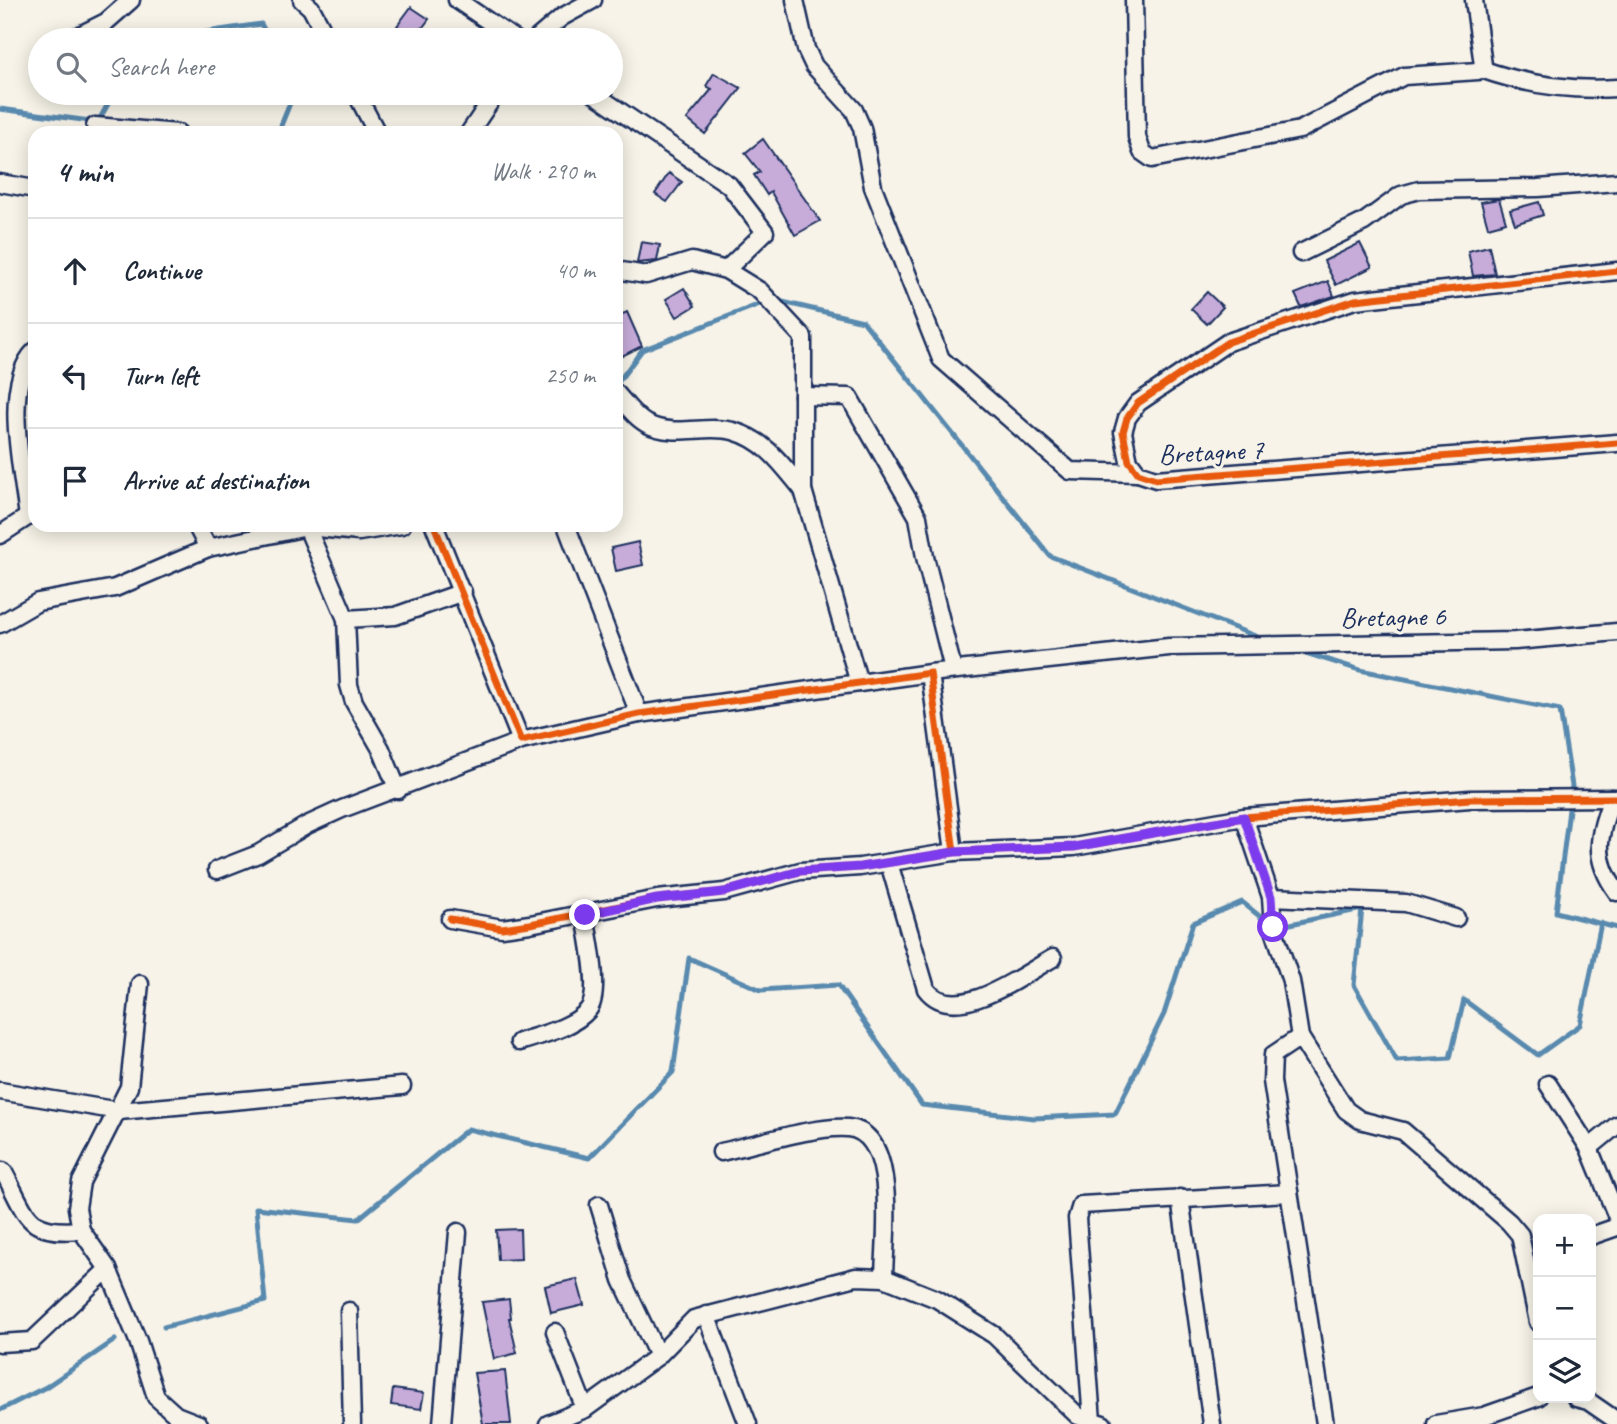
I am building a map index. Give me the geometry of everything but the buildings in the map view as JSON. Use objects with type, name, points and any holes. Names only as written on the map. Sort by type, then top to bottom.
[{"type":"street","points":[[94,28],[106,22],[131,0]]},
{"type":"street","points":[[302,0],[311,8],[322,28]]},
{"type":"street","points":[[457,0],[498,28]]},
{"type":"street","points":[[549,28],[562,17],[593,0]]},
{"type":"street","points":[[795,0],[806,49],[814,66],[854,110],[862,128],[873,187],[941,359],[1070,471],[1138,473]]},
{"type":"street","points":[[1134,0],[1137,136],[1142,152],[1152,159],[1300,130],[1404,76],[1481,69],[1532,84],[1582,90],[1617,89]]},
{"type":"street","points":[[1474,0],[1483,65],[1481,69]]},
{"type":"street","points":[[362,105],[373,126]]},
{"type":"street","points":[[474,126],[488,105]]},
{"type":"street","points":[[611,105],[729,185],[765,232],[726,270]]},
{"type":"street","points":[[1301,253],[1364,222],[1401,195],[1419,190],[1538,188],[1617,182]]},
{"type":"street","points":[[0,184],[28,188]]},
{"type":"street","points":[[623,271],[646,275],[692,261],[726,270],[760,291],[803,337],[803,491],[859,683]]},
{"type":"street","name":"Bretagne 7","points":[[1617,271],[1354,300],[1228,342],[1138,403],[1127,418],[1123,432],[1124,447],[1138,473],[1156,479],[1617,443]]},
{"type":"street","points":[[28,358],[24,362],[17,385],[17,411],[28,487]]},
{"type":"street","points":[[803,396],[849,397],[918,516],[925,557],[953,669]]},
{"type":"street","points":[[623,400],[645,423],[660,429],[733,431],[755,440],[774,454],[803,491]]},
{"type":"street","points":[[0,535],[28,517]]},
{"type":"street","points":[[200,532],[208,548]]},
{"type":"street","points":[[0,624],[38,602],[115,587],[208,548],[279,532]]},
{"type":"street","points":[[309,532],[346,619],[349,685],[354,702],[381,749],[398,790]]},
{"type":"street","points":[[437,532],[521,741]]},
{"type":"street","points":[[569,532],[639,714]]},
{"type":"street","points":[[346,619],[395,616],[463,592]]},
{"type":"street","name":"Bretagne 6","points":[[217,870],[258,855],[307,825],[342,809],[398,790],[521,741],[639,714],[953,669],[1169,647],[1515,641],[1617,632]]},
{"type":"street","points":[[930,673],[954,852]]},
{"type":"street","points":[[450,919],[502,928],[585,915],[657,899],[724,892],[800,871],[889,863],[954,852],[1074,847],[1244,817],[1470,799],[1614,798],[1599,833],[1602,872],[1617,892]]},
{"type":"street","points":[[1244,817],[1271,897],[1273,927],[1291,981],[1300,1037],[1346,1110],[1360,1120],[1403,1132],[1509,1222],[1520,1235],[1531,1256],[1533,1277]]},
{"type":"street","points":[[889,863],[926,989],[934,999],[952,1004],[971,1003],[1053,958]]},
{"type":"street","points":[[1271,897],[1406,903],[1456,918]]},
{"type":"street","points":[[519,1042],[572,1021],[586,1012],[592,1004],[591,951],[585,915]]},
{"type":"street","points":[[139,984],[133,1070],[119,1111],[81,1182],[77,1208],[81,1230],[108,1269],[138,1341],[156,1397],[176,1415],[199,1424]]},
{"type":"street","points":[[1300,1037],[1273,1055],[1272,1081],[1325,1424]]},
{"type":"street","points":[[1548,1084],[1590,1148],[1615,1229],[1596,1235]]},
{"type":"street","points":[[0,1091],[119,1111],[402,1086]]},
{"type":"street","points":[[1590,1148],[1617,1125]]},
{"type":"street","points":[[721,1152],[821,1131],[849,1128],[866,1135],[876,1149],[886,1179],[884,1278]]},
{"type":"street","points":[[2,1171],[36,1226],[56,1232],[81,1230]]},
{"type":"street","points":[[1086,1421],[1078,1211],[1087,1203],[1289,1193]]},
{"type":"street","points":[[1180,1198],[1212,1424]]},
{"type":"street","points":[[599,1205],[622,1280],[658,1356]]},
{"type":"street","points":[[442,1424],[457,1232]]},
{"type":"street","points":[[0,1343],[32,1341],[108,1269]]},
{"type":"street","points":[[548,1424],[585,1409],[658,1356],[694,1319],[856,1276],[884,1278],[937,1299],[994,1335],[1086,1421]]},
{"type":"street","points":[[349,1311],[352,1424]]},
{"type":"street","points":[[706,1315],[748,1424]]},
{"type":"street","points":[[555,1332],[585,1409]]},
{"type":"street","points":[[1436,1424],[1484,1420],[1533,1399]]},
{"type":"street","points":[[1591,1403],[1616,1418]]},
{"type":"waterway","points":[[234,28],[261,24],[263,28]]},
{"type":"waterway","points":[[0,109],[98,122],[107,105]]},
{"type":"waterway","points":[[281,126],[289,105]]},
{"type":"waterway","points":[[774,300],[863,321],[1050,556],[1263,639]]},
{"type":"waterway","points":[[623,376],[642,350],[765,302]]},
{"type":"waterway","points":[[1299,651],[1360,670],[1560,710],[1572,786],[1556,912],[1617,928]]},
{"type":"waterway","points":[[164,1327],[265,1301],[256,1208],[358,1219],[468,1129],[589,1158],[673,1072],[689,958],[761,990],[838,985],[922,1105],[1034,1118],[1115,1114],[1164,1014],[1193,923],[1242,902],[1268,923]]},
{"type":"waterway","points":[[1276,927],[1362,909],[1354,985],[1397,1061],[1450,1058],[1464,1000],[1538,1055],[1580,1025],[1601,923]]},
{"type":"waterway","points":[[0,1410],[46,1387],[115,1340]]},
{"type":"cycle path","points":[[1617,271],[1355,300],[1228,342],[1138,403],[1127,418],[1123,432],[1129,461],[1138,473],[1156,479],[1617,443]]},
{"type":"cycle path","points":[[437,532],[521,741],[639,714],[930,673],[954,852]]},
{"type":"cycle path","points":[[450,919],[502,928],[657,899],[724,892],[800,871],[860,867],[954,852],[1074,847],[1244,817],[1470,799],[1617,798]]},
{"type":"route","points":[[585,915],[657,899],[724,892],[800,871],[860,867],[954,852],[1074,847],[1244,817],[1271,897],[1273,927]]}]
